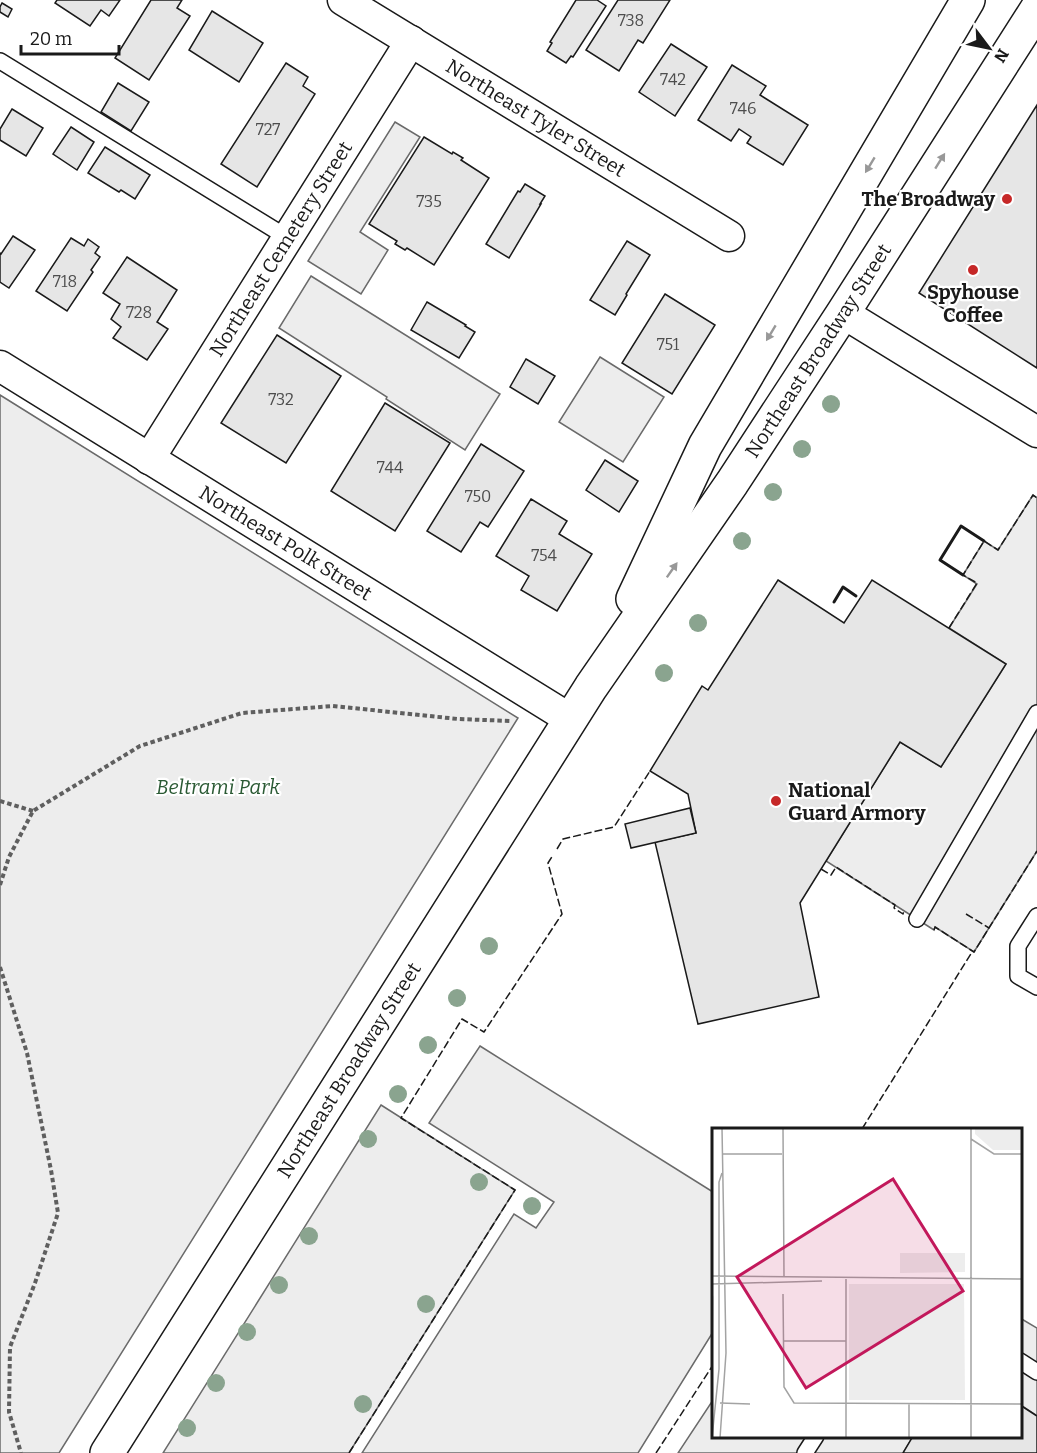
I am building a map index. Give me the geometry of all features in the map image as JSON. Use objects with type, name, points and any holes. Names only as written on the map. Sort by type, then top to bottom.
[{"type":"main road","name":"Northeast Broadway Street","points":[[591,687],[705,446],[968,0]]},
{"type":"main road","name":"Northeast Broadway Street","points":[[107,1453],[591,687],[732,483],[1037,9]]},
{"type":"street","name":"Northeast Tyler Street","points":[[343,0],[729,237]]},
{"type":"street","name":"Northeast Cemetery Street","points":[[149,459],[411,42]]},
{"type":"street","points":[[843,313],[1037,432]]},
{"type":"street","name":"Northeast Polk Street","points":[[0,366],[570,720]]},
{"type":"lane","points":[[0,61],[288,238]]},
{"type":"lane","points":[[917,919],[1037,713]]},
{"type":"lane","points":[[1037,916],[1018,946],[1018,976],[1037,987]]},
{"type":"lane","points":[[1022,1362],[1037,1372]]},
{"type":"lane","points":[[805,1453],[815,1438]]},
{"type":"path","points":[[0,885],[9,857],[33,811],[140,746],[242,713],[333,706],[458,719],[513,721]]},
{"type":"path","points":[[0,801],[33,811]]},
{"type":"path","points":[[0,967],[27,1053],[58,1214],[10,1347],[9,1412],[21,1453]]},
{"type":"shaded area","points":[[395,122],[420,137],[360,232],[388,250],[361,294],[308,261]]},
{"type":"shaded area","points":[[311,276],[500,394],[465,450],[279,328]]},
{"type":"shaded area","points":[[600,357],[664,397],[623,462],[559,422]]},
{"type":"shaded area","name":"Beltrami Park","points":[[0,395],[518,718],[59,1453],[0,1453]]},
{"type":"shaded area","points":[[1033,495],[1037,498],[1037,851],[974,952],[935,927],[934,930],[826,861],[900,742],[941,767],[1006,664],[949,628],[977,584],[963,575],[984,541],[998,550]]},
{"type":"shaded area","points":[[480,1046],[712,1191],[712,1334],[638,1453],[362,1453],[514,1214],[536,1228],[554,1202],[429,1123]]},
{"type":"shaded area","points":[[381,1105],[515,1190],[349,1453],[163,1453]]},
{"type":"shaded area","points":[[1022,1319],[1037,1328],[1037,1416],[1022,1406]]},
{"type":"shaded area","points":[[712,1402],[712,1438],[912,1438],[903,1453],[678,1453]]},
{"type":"building","points":[[57,0],[120,0],[109,16],[101,10],[90,26],[55,3]]},
{"type":"building","points":[[151,0],[182,0],[177,8],[190,16],[149,80],[115,58]]},
{"type":"building","points":[[576,0],[597,0],[606,6],[573,57],[571,56],[566,63],[547,51],[552,43],[550,42]]},
{"type":"building","points":[[618,0],[670,0],[643,43],[638,40],[619,71],[586,50]]},
{"type":"building","points":[[2,3],[12,9],[8,17],[0,12]]},
{"type":"building","points":[[212,11],[263,43],[239,82],[189,50]]},
{"type":"building","points":[[671,44],[707,67],[675,116],[639,92]]},
{"type":"building","points":[[286,63],[308,77],[303,86],[315,94],[257,187],[221,164]]},
{"type":"building","points":[[732,65],[766,86],[760,95],[808,125],[783,165],[747,143],[751,137],[739,129],[731,141],[698,120]]},
{"type":"building","points":[[118,83],[149,102],[131,131],[101,112]]},
{"type":"building","name":"The Broadway","points":[[1037,105],[1037,368],[919,293]]},
{"type":"building","points":[[12,109],[43,128],[26,156],[0,140],[0,129]]},
{"type":"building","points":[[71,127],[94,142],[77,170],[53,154]]},
{"type":"building","points":[[424,137],[463,158],[461,160],[489,178],[434,265],[407,248],[405,250],[395,244],[397,241],[369,224]]},
{"type":"building","points":[[105,147],[150,175],[135,199],[88,173]]},
{"type":"building","points":[[525,184],[545,196],[509,258],[486,244],[518,191],[520,192]]},
{"type":"building","points":[[13,236],[35,250],[9,288],[0,282],[0,253]]},
{"type":"building","points":[[71,238],[84,246],[88,239],[99,247],[95,253],[100,257],[91,270],[93,272],[67,311],[36,291]]},
{"type":"building","points":[[627,241],[650,255],[615,315],[590,300]]},
{"type":"building","points":[[127,257],[177,290],[157,322],[168,329],[147,360],[113,338],[121,327],[111,319],[120,304],[103,293]]},
{"type":"building","points":[[665,294],[715,325],[672,394],[622,363]]},
{"type":"building","points":[[427,302],[475,332],[459,358],[411,330]]},
{"type":"building","points":[[277,335],[341,376],[286,463],[221,423]]},
{"type":"building","points":[[526,359],[555,376],[538,404],[510,387]]},
{"type":"building","points":[[385,403],[450,443],[395,531],[331,491]]},
{"type":"building","points":[[481,444],[524,471],[488,527],[480,522],[461,552],[427,531]]},
{"type":"building","points":[[605,460],[638,481],[619,512],[586,490]]},
{"type":"building","points":[[531,499],[567,521],[559,534],[592,554],[557,611],[521,590],[529,576],[496,556]]},
{"type":"building","name":"National Guard Armory","points":[[778,580],[844,623],[872,580],[1006,664],[941,767],[900,742],[800,903],[819,997],[698,1024],[655,842],[696,833],[688,794],[650,771],[702,686],[708,690]]},
{"type":"building","points":[[690,808],[696,833],[631,848],[625,824]]},
{"type":"building","points":[[1022,1406],[1037,1416],[1037,1453],[903,1453],[912,1438],[1022,1438]]},
{"type":"fence","points":[[949,628],[977,583],[963,575],[984,541],[998,550],[1033,495],[1037,498]]},
{"type":"fence","points":[[557,849],[563,839],[614,827],[650,771]]},
{"type":"fence","points":[[934,930],[935,927],[974,952],[1037,851]]},
{"type":"fence","points":[[349,1453],[515,1190],[401,1118],[462,1019],[484,1032],[562,914],[548,863],[553,855]]},
{"type":"fence","points":[[821,869],[831,875],[836,867],[895,905],[894,908],[903,914],[904,911]]},
{"type":"fence","points":[[966,914],[989,928]]},
{"type":"fence","points":[[863,1128],[972,952]]},
{"type":"fence","points":[[656,1453],[712,1367]]},
{"type":"wall","points":[[963,575],[940,560],[961,526],[984,541]]},
{"type":"wall","points":[[834,602],[843,587],[856,596]]},
{"type":"place","name":"The Broadway","points":[[1007,199]]},
{"type":"place","name":"Spyhouse Coffee","points":[[973,270]]},
{"type":"place","name":"National Guard Armory","points":[[776,801]]}]
